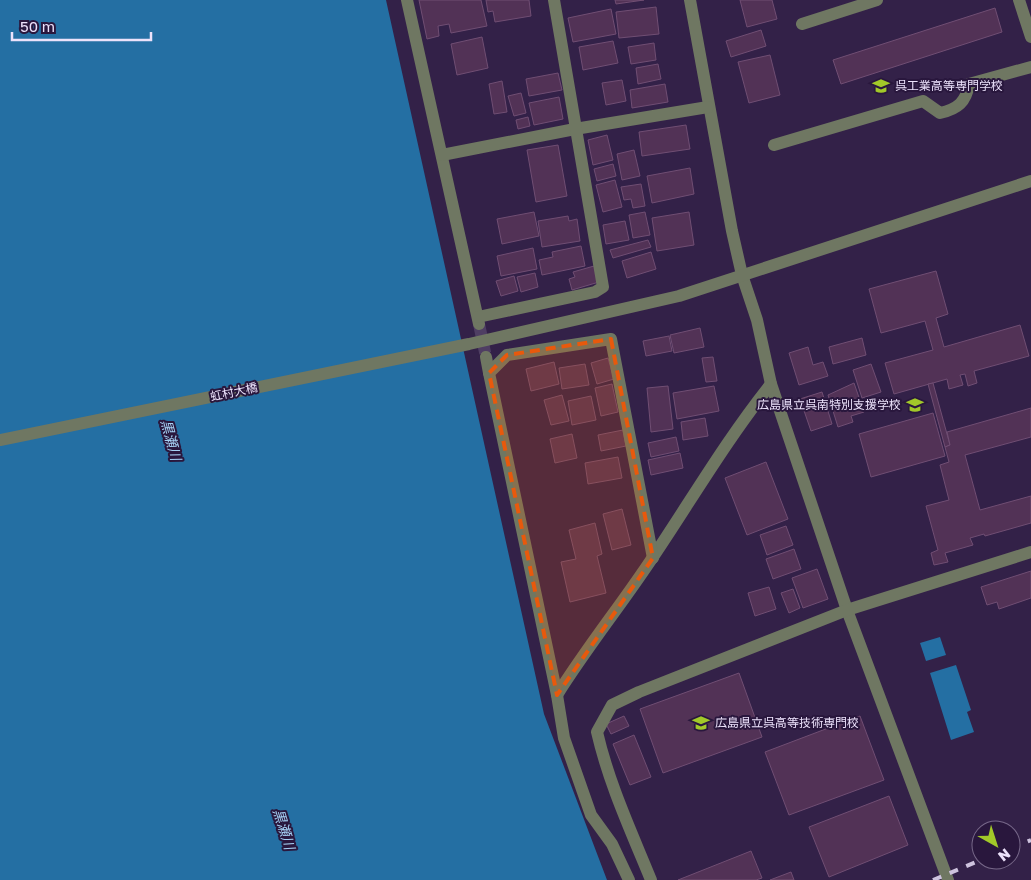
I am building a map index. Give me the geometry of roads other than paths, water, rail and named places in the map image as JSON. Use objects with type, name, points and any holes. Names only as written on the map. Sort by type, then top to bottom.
[{"type":"street","points":[[407,0],[478,321],[596,292],[603,287],[574,129],[554,0]]},
{"type":"street","points":[[690,0],[708,107],[742,275],[757,320],[771,384],[847,610],[948,880]]},
{"type":"street","points":[[802,24],[877,0]]},
{"type":"street","points":[[1019,0],[1031,37]]},
{"type":"street","points":[[774,145],[922,101],[940,113],[955,110],[966,99],[969,84],[1031,67]]},
{"type":"street","points":[[442,155],[574,129],[708,107]]},
{"type":"street","name":"虹村大橋","points":[[0,440],[469,344],[678,296],[1031,181]]},
{"type":"street","points":[[489,373],[508,355],[611,338],[652,558]]},
{"type":"street","points":[[486,357],[557,695],[564,738],[591,815],[612,844],[629,880]]},
{"type":"street","points":[[557,695],[583,654],[652,558],[744,417],[771,384]]},
{"type":"street","points":[[651,880],[604,762],[597,732],[612,705],[639,692],[847,610],[1031,552]]},
{"type":"water","name":"黒瀬川","points":[[0,0],[386,0],[544,714],[607,880],[0,880]]},
{"type":"water","points":[[940,637],[946,655],[926,661],[920,643]]},
{"type":"water","points":[[956,665],[971,710],[967,712],[974,732],[951,740],[930,673]]},
{"type":"tunnel","points":[[479,324],[486,357]]},
{"type":"railway","points":[[1021,844],[1031,840]]},
{"type":"railway","points":[[933,880],[971,864]]},
{"type":"place","name":"呉工業高等専門学校","points":[[881,86]]},
{"type":"place","name":"広島県立呉南特別支援学校","points":[[915,405]]},
{"type":"place","name":"広島県立呉高等技術専門校","points":[[701,723]]}]
